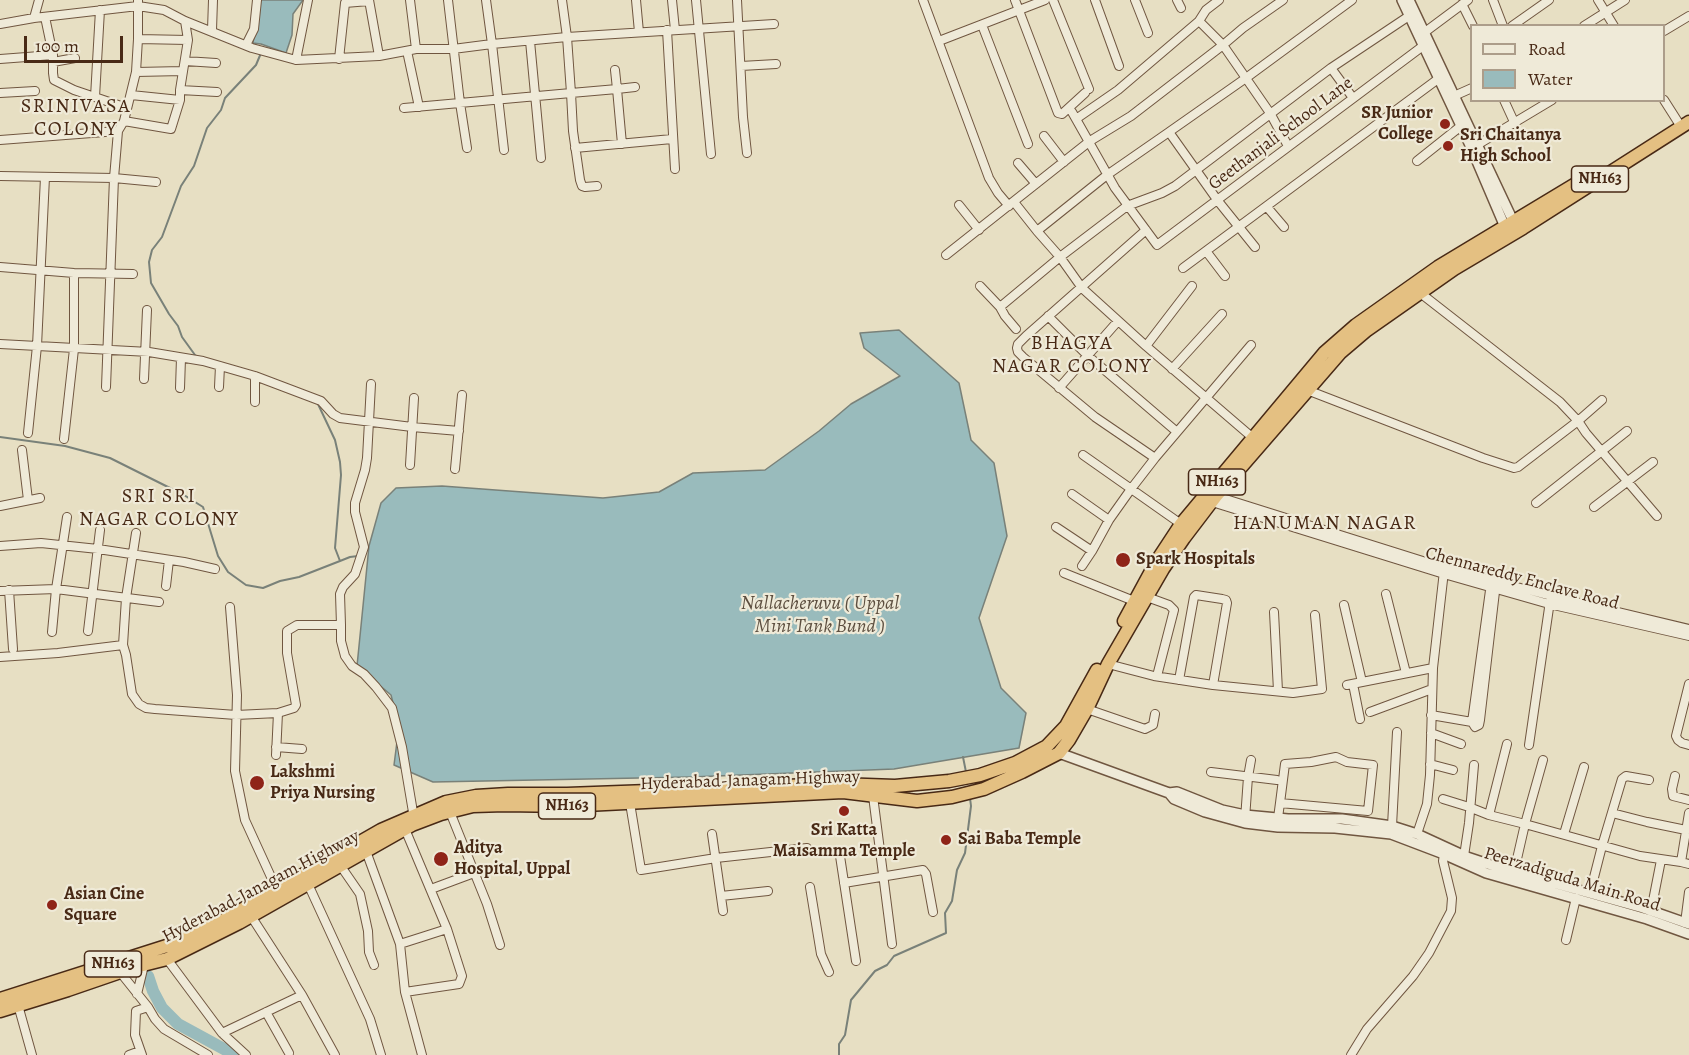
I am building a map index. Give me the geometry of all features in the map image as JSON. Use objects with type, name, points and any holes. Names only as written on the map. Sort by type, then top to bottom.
[{"type":"highway","name":"Hyderabad-Janagam Highway","points":[[0,1011],[167,959],[213,937],[308,884],[446,802],[476,796],[508,794],[810,785],[895,786],[949,781],[980,775],[1015,763],[1042,749],[1066,726],[1143,594],[1184,538],[1214,499],[1340,353],[1438,267],[1685,120]]},
{"type":"highway","name":"Hyderabad-Janagam Highway","points":[[0,999],[176,943],[222,921],[381,830],[450,812],[472,807],[505,805],[566,807],[843,792],[917,801],[952,797],[984,789],[1059,753],[1087,709],[1143,594],[1156,562],[1181,524],[1324,353],[1356,325],[1403,298],[1419,292],[1454,268],[1523,228],[1685,120]]},
{"type":"street","points":[[34,18],[39,0]]},
{"type":"street","points":[[212,30],[213,0]]},
{"type":"street","points":[[246,45],[254,29],[257,0]]},
{"type":"street","points":[[296,60],[308,0]]},
{"type":"street","points":[[410,0],[416,49]]},
{"type":"street","points":[[448,0],[467,148]]},
{"type":"street","points":[[486,0],[504,150]]},
{"type":"street","points":[[562,0],[580,180],[582,186],[597,186]]},
{"type":"street","points":[[636,0],[639,32]]},
{"type":"street","points":[[672,0],[672,139],[675,169]]},
{"type":"street","points":[[696,0],[711,154]]},
{"type":"street","points":[[737,0],[742,117],[747,153]]},
{"type":"street","points":[[923,0],[989,178],[998,194],[1037,231],[1060,257],[1082,288],[1253,438]]},
{"type":"street","points":[[1015,0],[1059,115],[1087,91],[1053,0]]},
{"type":"street","points":[[939,41],[1045,0]]},
{"type":"street","points":[[1095,0],[1119,66]]},
{"type":"street","points":[[1135,0],[1148,33]]},
{"type":"street","points":[[1155,458],[1113,431],[1059,388],[1023,357],[1017,348],[1026,336],[1146,230],[1107,175],[1074,115],[1118,90],[1219,0]]},
{"type":"street","points":[[946,255],[1090,141],[1131,116],[1243,28],[1283,0]]},
{"type":"street","points":[[1037,231],[1107,175],[1246,78],[1352,0]]},
{"type":"street","points":[[1402,0],[1510,225]]},
{"type":"street","points":[[1409,0],[1478,145],[1510,225]]},
{"type":"street","points":[[1493,0],[1502,24]]},
{"type":"street","points":[[1515,24],[1549,0]]},
{"type":"street","points":[[1598,0],[1613,24]]},
{"type":"street","points":[[1587,24],[1625,0]]},
{"type":"street","points":[[339,59],[345,3],[369,1],[379,56]]},
{"type":"street","points":[[0,24],[138,3],[164,10],[185,21],[260,51],[296,60],[379,56],[416,49],[453,49],[567,37],[774,24]]},
{"type":"street","points":[[106,387],[114,178],[118,131],[124,121],[136,72],[138,3]]},
{"type":"street","points":[[1425,32],[1460,3],[1472,24]]},
{"type":"street","points":[[95,97],[100,10]]},
{"type":"street","points":[[1665,30],[1689,15]]},
{"type":"street","points":[[1000,307],[1127,206],[1162,193],[1197,170],[1331,68],[1409,16]]},
{"type":"street","points":[[45,17],[53,58],[54,80],[58,84],[127,108]]},
{"type":"street","points":[[124,121],[171,129],[180,99],[188,40],[185,21]]},
{"type":"street","points":[[1198,21],[1223,45],[1270,113],[1288,146]]},
{"type":"street","points":[[982,25],[1028,144]]},
{"type":"street","points":[[138,39],[188,40]]},
{"type":"street","points":[[530,41],[541,158]]},
{"type":"street","name":"Geethanjali School Lane","points":[[1146,230],[1157,245],[1423,46]]},
{"type":"street","points":[[407,51],[419,106]]},
{"type":"street","points":[[0,59],[75,58]]},
{"type":"street","points":[[185,61],[216,63]]},
{"type":"street","points":[[741,66],[776,64]]},
{"type":"street","points":[[1331,68],[1353,98]]},
{"type":"street","points":[[615,70],[622,144]]},
{"type":"street","points":[[136,72],[183,71]]},
{"type":"street","points":[[1183,268],[1438,79]]},
{"type":"street","points":[[404,108],[635,87]]},
{"type":"street","points":[[1454,96],[1470,89]]},
{"type":"street","points":[[180,90],[217,93]]},
{"type":"street","points":[[0,93],[35,91]]},
{"type":"street","points":[[131,95],[180,99]]},
{"type":"street","points":[[1665,101],[1685,120]]},
{"type":"street","points":[[1505,102],[1515,124]]},
{"type":"street","points":[[1478,145],[1515,124],[1541,104]]},
{"type":"street","points":[[1417,161],[1461,126]]},
{"type":"street","points":[[0,140],[118,131]]},
{"type":"street","points":[[1169,132],[1218,201],[1255,247]]},
{"type":"street","points":[[1044,136],[1064,162]]},
{"type":"street","points":[[575,148],[672,139]]},
{"type":"street","points":[[1018,163],[1036,184]]},
{"type":"street","points":[[0,176],[114,178],[156,182]]},
{"type":"street","points":[[28,433],[42,271],[45,177]]},
{"type":"street","points":[[959,205],[979,230]]},
{"type":"street","points":[[1267,207],[1284,227]]},
{"type":"street","points":[[1206,251],[1226,276]]},
{"type":"street","points":[[0,267],[74,273],[133,274]]},
{"type":"street","points":[[64,439],[74,349],[74,273]]},
{"type":"street","points":[[980,286],[1000,307],[1016,329]]},
{"type":"street","points":[[1146,346],[1192,286]]},
{"type":"street","points":[[1419,292],[1551,396],[1578,421],[1657,516]]},
{"type":"street","points":[[144,380],[147,310]]},
{"type":"street","points":[[1172,369],[1222,314]]},
{"type":"street","points":[[1048,316],[1087,355],[1177,432]]},
{"type":"street","points":[[1059,388],[1118,321]]},
{"type":"street","points":[[0,344],[145,352],[181,358],[255,376],[321,401],[340,418],[370,423],[459,430]]},
{"type":"street","points":[[1082,566],[1109,520],[1131,489],[1251,345]]},
{"type":"street","points":[[180,388],[181,358]]},
{"type":"street","points":[[219,387],[220,366]]},
{"type":"street","points":[[255,376],[255,402]]},
{"type":"street","points":[[372,384],[365,470],[355,503],[356,522],[364,543],[357,572],[343,586],[340,594],[341,641],[345,656],[352,666],[364,674],[392,708],[402,747],[412,823],[431,890],[447,929],[462,976],[459,984],[405,992]]},
{"type":"street","points":[[1307,390],[1483,458],[1515,468],[1602,400]]},
{"type":"street","points":[[455,469],[462,395]]},
{"type":"street","points":[[410,465],[414,398]]},
{"type":"street","points":[[1536,503],[1627,431]]},
{"type":"street","points":[[22,450],[28,500]]},
{"type":"street","points":[[1083,455],[1181,524]]},
{"type":"street","points":[[1594,507],[1653,462]]},
{"type":"street","points":[[1072,494],[1109,520]]},
{"type":"street","points":[[0,506],[40,498]]},
{"type":"street","name":"Chennareddy Enclave Road","points":[[1214,499],[1444,571],[1689,636]]},
{"type":"street","points":[[52,632],[67,517]]},
{"type":"street","points":[[1056,527],[1092,551]]},
{"type":"street","points":[[88,631],[100,530]]},
{"type":"street","points":[[136,533],[126,598],[123,645],[132,694],[143,707],[154,710],[236,715],[289,711],[296,705],[287,653],[287,632],[297,625],[340,625]]},
{"type":"street","points":[[0,545],[41,543],[63,545],[132,554],[215,569]]},
{"type":"street","points":[[166,586],[169,560]]},
{"type":"street","points":[[1417,834],[1427,804],[1433,668],[1444,571]]},
{"type":"street","points":[[1064,573],[1143,594],[1169,605],[1174,610],[1157,676]]},
{"type":"street","points":[[1431,715],[1472,722],[1474,726],[1479,725],[1478,704],[1493,584]]},
{"type":"street","points":[[0,591],[56,589],[159,602]]},
{"type":"street","points":[[9,590],[13,649]]},
{"type":"street","points":[[1386,594],[1406,673]]},
{"type":"street","points":[[1179,680],[1196,595],[1226,600],[1227,603],[1213,685]]},
{"type":"street","points":[[1529,745],[1550,600]]},
{"type":"street","name":"Chennareddy Enclave Road","points":[[1550,600],[1689,630]]},
{"type":"street","points":[[1344,605],[1362,682]]},
{"type":"street","points":[[231,607],[237,680],[236,771],[245,820],[277,890]]},
{"type":"street","points":[[1274,612],[1278,692]]},
{"type":"street","points":[[1108,664],[1157,676],[1213,685],[1293,693],[1322,688],[1316,615]]},
{"type":"street","points":[[0,657],[123,645]]},
{"type":"street","points":[[1360,719],[1350,684],[1433,668]]},
{"type":"street","points":[[1689,684],[1676,736],[1682,743],[1689,745]]},
{"type":"street","points":[[1370,712],[1432,689]]},
{"type":"street","points":[[1087,709],[1145,729],[1153,724],[1155,714]]},
{"type":"street","points":[[278,713],[276,751],[302,749]]},
{"type":"street","points":[[1392,826],[1397,732]]},
{"type":"street","points":[[1431,733],[1461,744]]},
{"type":"street","points":[[1489,815],[1507,744]]},
{"type":"street","name":"Peerzadiguda Main Road","points":[[1059,753],[1143,783],[1204,812],[1278,827],[1335,828],[1390,834],[1687,924]]},
{"type":"street","points":[[1278,818],[1285,764],[1336,757],[1347,762],[1373,765],[1368,811],[1280,803]]},
{"type":"street","points":[[1245,819],[1251,760]]},
{"type":"street","points":[[1514,872],[1543,760]]},
{"type":"street","points":[[1430,764],[1453,770]]},
{"type":"street","points":[[1464,856],[1474,765]]},
{"type":"street","points":[[1564,834],[1584,767]]},
{"type":"street","points":[[1211,772],[1277,780]]},
{"type":"street","points":[[1675,776],[1673,796],[1689,800]]},
{"type":"street","points":[[1590,893],[1622,779],[1624,777],[1649,780]]},
{"type":"street","points":[[873,796],[892,944]]},
{"type":"street","points":[[1443,799],[1489,815],[1602,846],[1661,860],[1685,863],[1689,813]]},
{"type":"street","points":[[630,803],[641,870],[716,858],[807,848]]},
{"type":"street","points":[[450,812],[487,904],[500,945]]},
{"type":"street","points":[[1612,813],[1686,830]]},
{"type":"street","name":"Peerzadiguda Main Road","points":[[1245,819],[1342,819],[1392,826],[1417,834],[1443,851],[1486,873],[1647,919],[1689,934]]},
{"type":"street","points":[[712,834],[723,911]]},
{"type":"street","points":[[366,851],[400,944],[405,992],[422,1055]]},
{"type":"street","points":[[1351,1055],[1367,1029],[1413,976],[1429,953],[1451,911],[1452,898],[1443,861],[1443,851]]},
{"type":"street","points":[[840,856],[856,961]]},
{"type":"street","points":[[1650,911],[1661,860]]},
{"type":"street","points":[[340,865],[360,894],[368,931],[369,952],[374,965]]},
{"type":"street","points":[[844,883],[923,870],[926,874],[933,912]]},
{"type":"street","points":[[431,890],[474,873]]},
{"type":"street","points":[[308,884],[370,1019],[381,1055]]},
{"type":"street","points":[[810,887],[821,954],[829,972]]},
{"type":"street","points":[[721,896],[768,891]]},
{"type":"street","points":[[1687,924],[1689,892]]},
{"type":"street","points":[[1566,940],[1576,898]]},
{"type":"street","points":[[251,916],[302,994],[335,1055]]},
{"type":"street","points":[[400,944],[447,929]]},
{"type":"street","points":[[167,959],[222,1033],[246,1055]]},
{"type":"street","points":[[137,994],[144,965]]},
{"type":"street","points":[[120,972],[164,1029],[208,1055]]},
{"type":"street","points":[[222,1033],[302,994]]},
{"type":"street","points":[[18,1005],[23,1030],[32,1055]]},
{"type":"street","points":[[129,1055],[141,1053],[135,1029],[136,1011],[147,1007]]},
{"type":"street","points":[[266,1012],[289,1053]]},
{"type":"water","points":[[260,0],[303,0],[293,14],[292,35],[286,53],[253,43]]},
{"type":"water","name":"Nallacheruvu ( Uppal Mini Tank Bund )","points":[[899,330],[959,383],[971,440],[994,463],[1007,536],[979,618],[1001,688],[1026,713],[1019,748],[894,769],[691,777],[433,782],[394,765],[399,726],[391,695],[357,666],[369,546],[381,503],[396,488],[442,486],[603,498],[659,492],[693,473],[765,470],[819,431],[851,404],[900,376],[864,348],[860,333]]},
{"type":"waterway","points":[[198,357],[182,337],[178,326],[151,283],[149,262],[152,250],[162,237],[181,186],[194,166],[207,128],[221,110],[225,98],[256,65],[261,53]]},
{"type":"waterway","points":[[317,402],[335,440],[340,462],[335,548],[340,561],[358,556]]},
{"type":"waterway","points":[[0,437],[65,446],[110,458],[184,495],[203,507],[218,556],[228,572],[246,585],[263,588],[340,561]]},
{"type":"waterway","points":[[963,757],[966,772]]},
{"type":"waterway","points":[[839,1055],[839,1044],[845,1035],[851,1000],[875,971],[887,965],[894,956],[946,933],[945,913],[952,901],[957,870],[965,853],[970,798]]},
{"type":"waterway","points":[[148,976],[162,1008],[178,1024],[235,1055]]},
{"type":"place","name":"SR Junior College","points":[[1445,124]]},
{"type":"place","name":"Sri Chaitanya High School","points":[[1448,146]]},
{"type":"place","name":"Spark Hospitals","points":[[1123,560]]},
{"type":"place","name":"Lakshmi Priya Nursing","points":[[257,783]]},
{"type":"place","name":"Sri Katta Maisamma Temple","points":[[844,811]]},
{"type":"place","name":"Sai Baba Temple","points":[[946,840]]},
{"type":"place","name":"Aditya Hospital, Uppal","points":[[441,859]]},
{"type":"place","name":"Asian Cine Square","points":[[52,905]]},
{"type":"district","name":"SRINIVASA COLONY","points":[[76,118]]},
{"type":"district","name":"BHAGYA NAGAR COLONY","points":[[1072,356]]},
{"type":"district","name":"SRI SRI NAGAR COLONY","points":[[159,508]]},
{"type":"district","name":"HANUMAN NAGAR","points":[[1325,524]]}]
